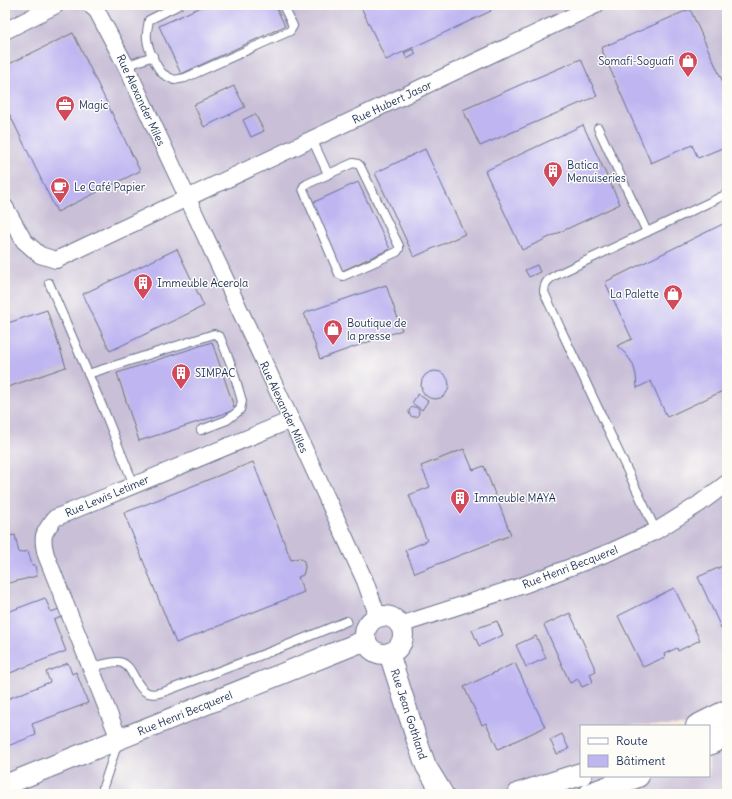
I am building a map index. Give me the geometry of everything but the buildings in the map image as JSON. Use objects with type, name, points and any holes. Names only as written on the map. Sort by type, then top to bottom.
[{"type":"main road","points":[[699,725],[727,711]]},
{"type":"main road","points":[[710,744],[727,735]]},
{"type":"main road","points":[[519,794],[580,774]]},
{"type":"main road","points":[[590,794],[635,777]]},
{"type":"street","points":[[5,31],[56,5]]},
{"type":"street","name":"Rue Hubert Jasor","points":[[187,198],[596,5]]},
{"type":"street","name":"Rue Alexander Miles","points":[[97,7],[126,66],[365,582],[378,617]]},
{"type":"street","points":[[5,207],[24,240],[40,255],[56,260],[187,198]]},
{"type":"street","name":"Rue Lewis Letimer","points":[[119,740],[46,555],[43,545],[43,535],[55,518],[290,420]]},
{"type":"street","name":"Rue Henri Becquerel","points":[[400,625],[521,586],[610,552],[656,532],[699,504],[727,483]]},
{"type":"street","points":[[385,616],[391,617],[400,625],[403,636],[398,647],[394,651],[389,654],[383,654],[372,650],[368,645],[365,634],[366,628],[373,619],[385,616]]},
{"type":"street","name":"Rue Henri Becquerel","points":[[5,785],[366,640]]},
{"type":"street","name":"Rue Jean Gothland","points":[[389,654],[426,766],[443,794]]},
{"type":"lane","points":[[179,5],[149,20],[147,39],[153,56],[163,73],[174,80],[185,78],[290,31],[293,26],[284,5]]},
{"type":"lane","points":[[126,66],[153,56]]},
{"type":"lane","points":[[598,128],[647,232]]},
{"type":"lane","points":[[312,139],[328,174]]},
{"type":"lane","points":[[353,163],[360,166],[399,246],[399,251],[345,276],[340,274],[304,193],[304,186],[328,174],[353,163]]},
{"type":"lane","points":[[656,532],[563,334],[544,292],[544,288],[546,282],[556,275],[727,194]]},
{"type":"lane","points":[[49,283],[106,413],[134,485]]},
{"type":"lane","points":[[88,374],[214,334],[220,337],[232,367],[242,401],[240,410],[227,420],[201,430]]},
{"type":"lane","points":[[91,668],[119,662],[125,664],[141,688],[147,693],[156,694],[347,621]]},
{"type":"lane","points":[[103,794],[103,787],[119,740]]},
{"type":"shaded area","points":[[5,5],[727,5],[727,794],[5,794]]},
{"type":"place","name":"Somafi-Soguafi","points":[[688,78]]},
{"type":"place","name":"Magic","points":[[65,122]]},
{"type":"place","name":"Batica Menuiseries","points":[[553,188]]},
{"type":"place","name":"Le Café Papier","points":[[60,204]]},
{"type":"place","name":"Immeuble Acerola","points":[[143,300]]},
{"type":"place","name":"La Palette","points":[[673,311]]},
{"type":"place","name":"Boutique de la presse","points":[[333,346]]},
{"type":"place","name":"SIMPAC","points":[[181,390]]},
{"type":"place","name":"Immeuble MAYA","points":[[460,515]]}]
